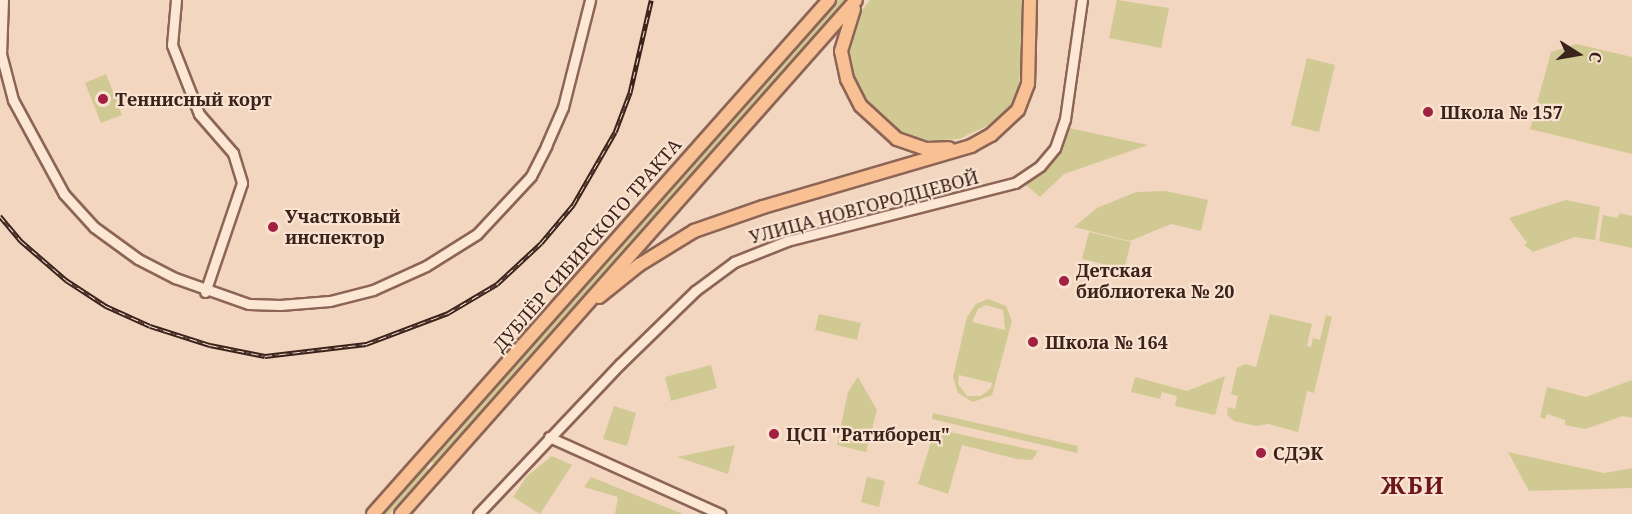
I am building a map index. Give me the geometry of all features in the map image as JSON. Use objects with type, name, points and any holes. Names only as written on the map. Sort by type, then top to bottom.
[{"type":"main road","points":[[774,59],[819,0]]},
{"type":"main road","name":"ДУБЛЁР СИБИРСКОГО ТРАКТА","points":[[373,514],[774,59],[829,0]]},
{"type":"main road","name":"ДУБЛЁР СИБИРСКОГО ТРАКТА","points":[[401,514],[856,0]]},
{"type":"main road","name":"ДУБЛЁР СИБИРСКОГО ТРАКТА","points":[[862,0],[848,21],[841,51],[846,79],[861,106],[883,130],[908,144],[936,149],[971,146]]},
{"type":"main road","name":"ДУБЛЁР СИБИРСКОГО ТРАКТА","points":[[554,339],[639,265],[694,231],[763,207],[971,146],[1004,126],[1025,96],[1032,57],[1030,0]]},
{"type":"street","points":[[3,0],[1,47],[13,100],[64,194],[94,227],[138,259],[205,292],[249,304],[330,301],[373,290],[426,266],[477,234],[531,176],[541,156],[563,107],[590,0]]},
{"type":"street","points":[[176,0],[172,45],[199,114],[233,153],[242,183],[205,292]]},
{"type":"street","name":"УЛИЦА НОВГОРОДЦЕВОЙ","points":[[477,514],[549,437],[687,299],[734,262],[787,241],[1015,183],[1040,166],[1055,148],[1065,119],[1082,0]]},
{"type":"street","points":[[549,437],[720,514]]},
{"type":"shaded area","points":[[837,0],[847,0],[434,464],[428,459]]},
{"type":"shaded area","points":[[870,0],[1022,0],[1021,68],[1016,101],[989,125],[959,139],[917,141],[888,126],[866,102],[849,61],[848,46],[856,18]]},
{"type":"shaded area","points":[[1117,0],[1169,8],[1161,48],[1109,38]]},
{"type":"shaded area","points":[[1576,44],[1632,57],[1632,154],[1530,129],[1551,52]]},
{"type":"shaded area","points":[[1307,58],[1335,65],[1319,132],[1291,125]]},
{"type":"shaded area","name":"Теннисный корт","points":[[106,74],[122,115],[101,123],[85,83]]},
{"type":"shaded area","points":[[1069,128],[1148,145],[1064,174],[1040,197],[1026,185],[1062,150]]},
{"type":"shaded area","points":[[1165,191],[1208,200],[1201,231],[1171,224],[1130,241],[1074,227],[1097,208],[1136,192]]},
{"type":"shaded area","points":[[1566,200],[1600,207],[1595,240],[1575,237],[1533,252],[1524,245],[1527,243],[1509,218]]},
{"type":"shaded area","points":[[1620,213],[1632,216],[1632,248],[1599,241],[1603,215],[1617,218]]},
{"type":"shaded area","points":[[1089,232],[1131,242],[1124,269],[1082,259]]},
{"type":"shaded area","points":[[988,299],[1006,306],[1012,321],[992,395],[973,402],[958,393],[953,377],[967,317],[976,304]],"holes":[[[986,305],[1003,310],[1005,330],[972,322],[978,309]],[[959,375],[992,383],[991,388],[981,396],[967,396],[958,384]]]},
{"type":"shaded area","points":[[819,314],[861,323],[857,340],[815,330]]},
{"type":"shaded area","points":[[1270,314],[1312,324],[1307,346],[1311,347],[1313,338],[1320,340],[1326,315],[1332,317],[1314,393],[1307,391],[1298,432],[1268,424],[1256,426],[1234,421],[1227,415],[1228,407],[1235,409],[1238,396],[1231,394],[1237,368],[1245,364],[1256,367]]},
{"type":"shaded area","points":[[711,365],[717,388],[671,401],[665,377]]},
{"type":"shaded area","points":[[1225,376],[1215,415],[1175,406],[1177,396],[1162,392],[1160,399],[1131,392],[1135,377],[1187,391]]},
{"type":"shaded area","points":[[858,377],[877,410],[866,452],[837,445],[848,392]]},
{"type":"shaded area","points":[[1632,380],[1632,418],[1623,416],[1585,429],[1565,425],[1565,420],[1547,414],[1545,419],[1540,417],[1547,387],[1586,397]]},
{"type":"shaded area","points":[[614,406],[636,413],[627,446],[603,439]]},
{"type":"shaded area","points":[[933,413],[1078,446],[1077,453],[932,419]]},
{"type":"shaded area","points":[[935,429],[1038,451],[1032,460],[1017,459],[962,445],[948,494],[918,484]]},
{"type":"shaded area","points":[[735,445],[728,474],[677,457]]},
{"type":"shaded area","points":[[1508,452],[1604,473],[1632,468],[1632,488],[1529,491]]},
{"type":"shaded area","points":[[552,456],[572,465],[540,514],[513,497],[527,476]]},
{"type":"shaded area","points":[[423,464],[429,470],[389,514],[379,514]]},
{"type":"shaded area","points":[[591,477],[683,514],[615,514],[618,497],[584,487]]},
{"type":"shaded area","points":[[867,477],[885,481],[879,507],[861,502]]},
{"type":"railway","points":[[0,216],[21,241],[66,280],[106,306],[150,326],[210,345],[265,356],[366,344],[448,313],[497,284],[541,243],[573,205],[615,132],[630,92],[651,0]]},
{"type":"place","name":"Теннисный корт","points":[[103,99]]},
{"type":"place","name":"Школа № 157","points":[[1428,112]]},
{"type":"place","name":"Участковый инспектор","points":[[273,227]]},
{"type":"place","name":"Детская библиотека № 20","points":[[1064,281]]},
{"type":"place","name":"Школа № 164","points":[[1033,342]]},
{"type":"place","name":"ЦСП \"Ратиборец\"","points":[[774,434]]},
{"type":"place","name":"СДЭК","points":[[1261,453]]},
{"type":"district","name":"ЖБИ","points":[[1413,485]]}]
